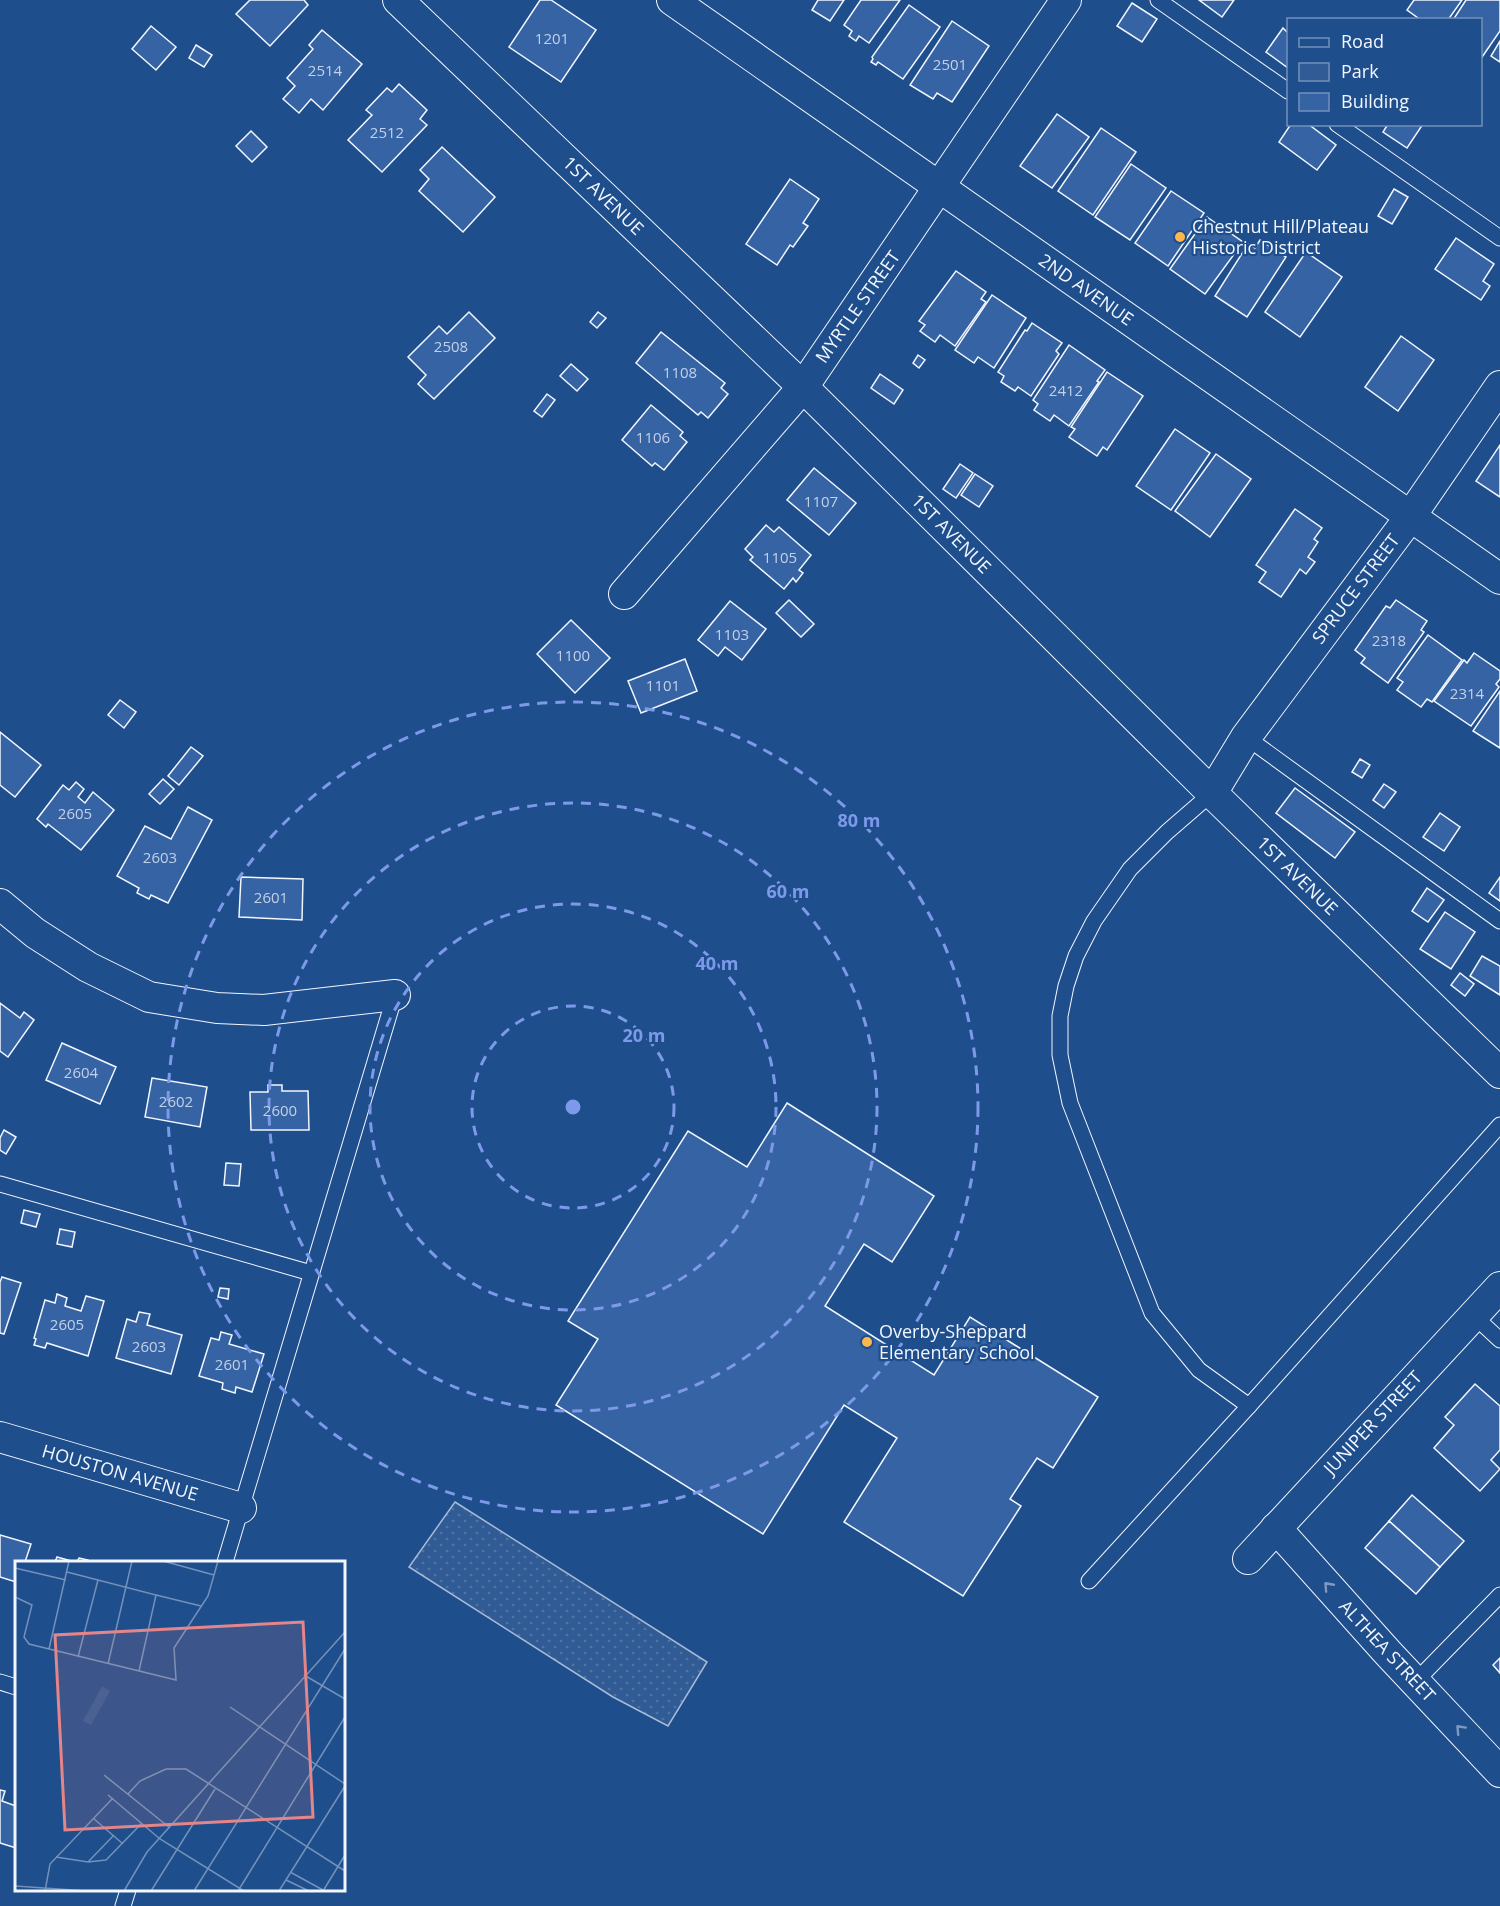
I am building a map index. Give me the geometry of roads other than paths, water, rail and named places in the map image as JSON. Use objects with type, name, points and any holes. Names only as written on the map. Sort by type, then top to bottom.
[{"type":"street","name":"2ND AVENUE","points":[[672,0],[1500,579]]},
{"type":"street","name":"MYRTLE STREET","points":[[624,594],[803,387],[1066,0]]},
{"type":"street","name":"1ST AVENUE","points":[[404,2],[803,387],[1212,793],[1500,1073]]},
{"type":"street","name":"SPRUCE STREET","points":[[1212,793],[1245,737],[1410,516],[1500,386]]},
{"type":"street","points":[[0,904],[34,933],[88,967],[149,997],[217,1008],[264,1010],[394,994]]},
{"type":"street","name":"JUNIPER STREET","points":[[1248,1559],[1500,1287]]},
{"type":"street","name":"HOUSTON AVENUE","points":[[0,1437],[241,1508]]},
{"type":"street","name":"ALTHEA STREET","points":[[1276,1528],[1500,1772]]},
{"type":"lane","points":[[1158,0],[1287,90]]},
{"type":"lane","points":[[1340,126],[1500,238]]},
{"type":"lane","points":[[1245,737],[1500,921]]},
{"type":"lane","points":[[1212,793],[1167,832],[1130,869],[1094,921],[1076,956],[1066,986],[1060,1016],[1060,1055],[1070,1103],[1152,1313],[1199,1370],[1249,1406]]},
{"type":"lane","points":[[226,1561],[394,994]]},
{"type":"lane","points":[[1089,1581],[1500,1125]]},
{"type":"lane","points":[[0,1184],[311,1273]]},
{"type":"lane","points":[[1473,1315],[1500,1340]]},
{"type":"lane","points":[[1415,1682],[1500,1595]]},
{"type":"lane","points":[[0,1682],[15,1687]]},
{"type":"lane","points":[[123,1906],[128,1891]]},
{"type":"place","name":"Chestnut Hill/Plateau Historic District","points":[[1180,237]]},
{"type":"place","name":"Overby-Sheppard Elementary School","points":[[867,1342]]}]
